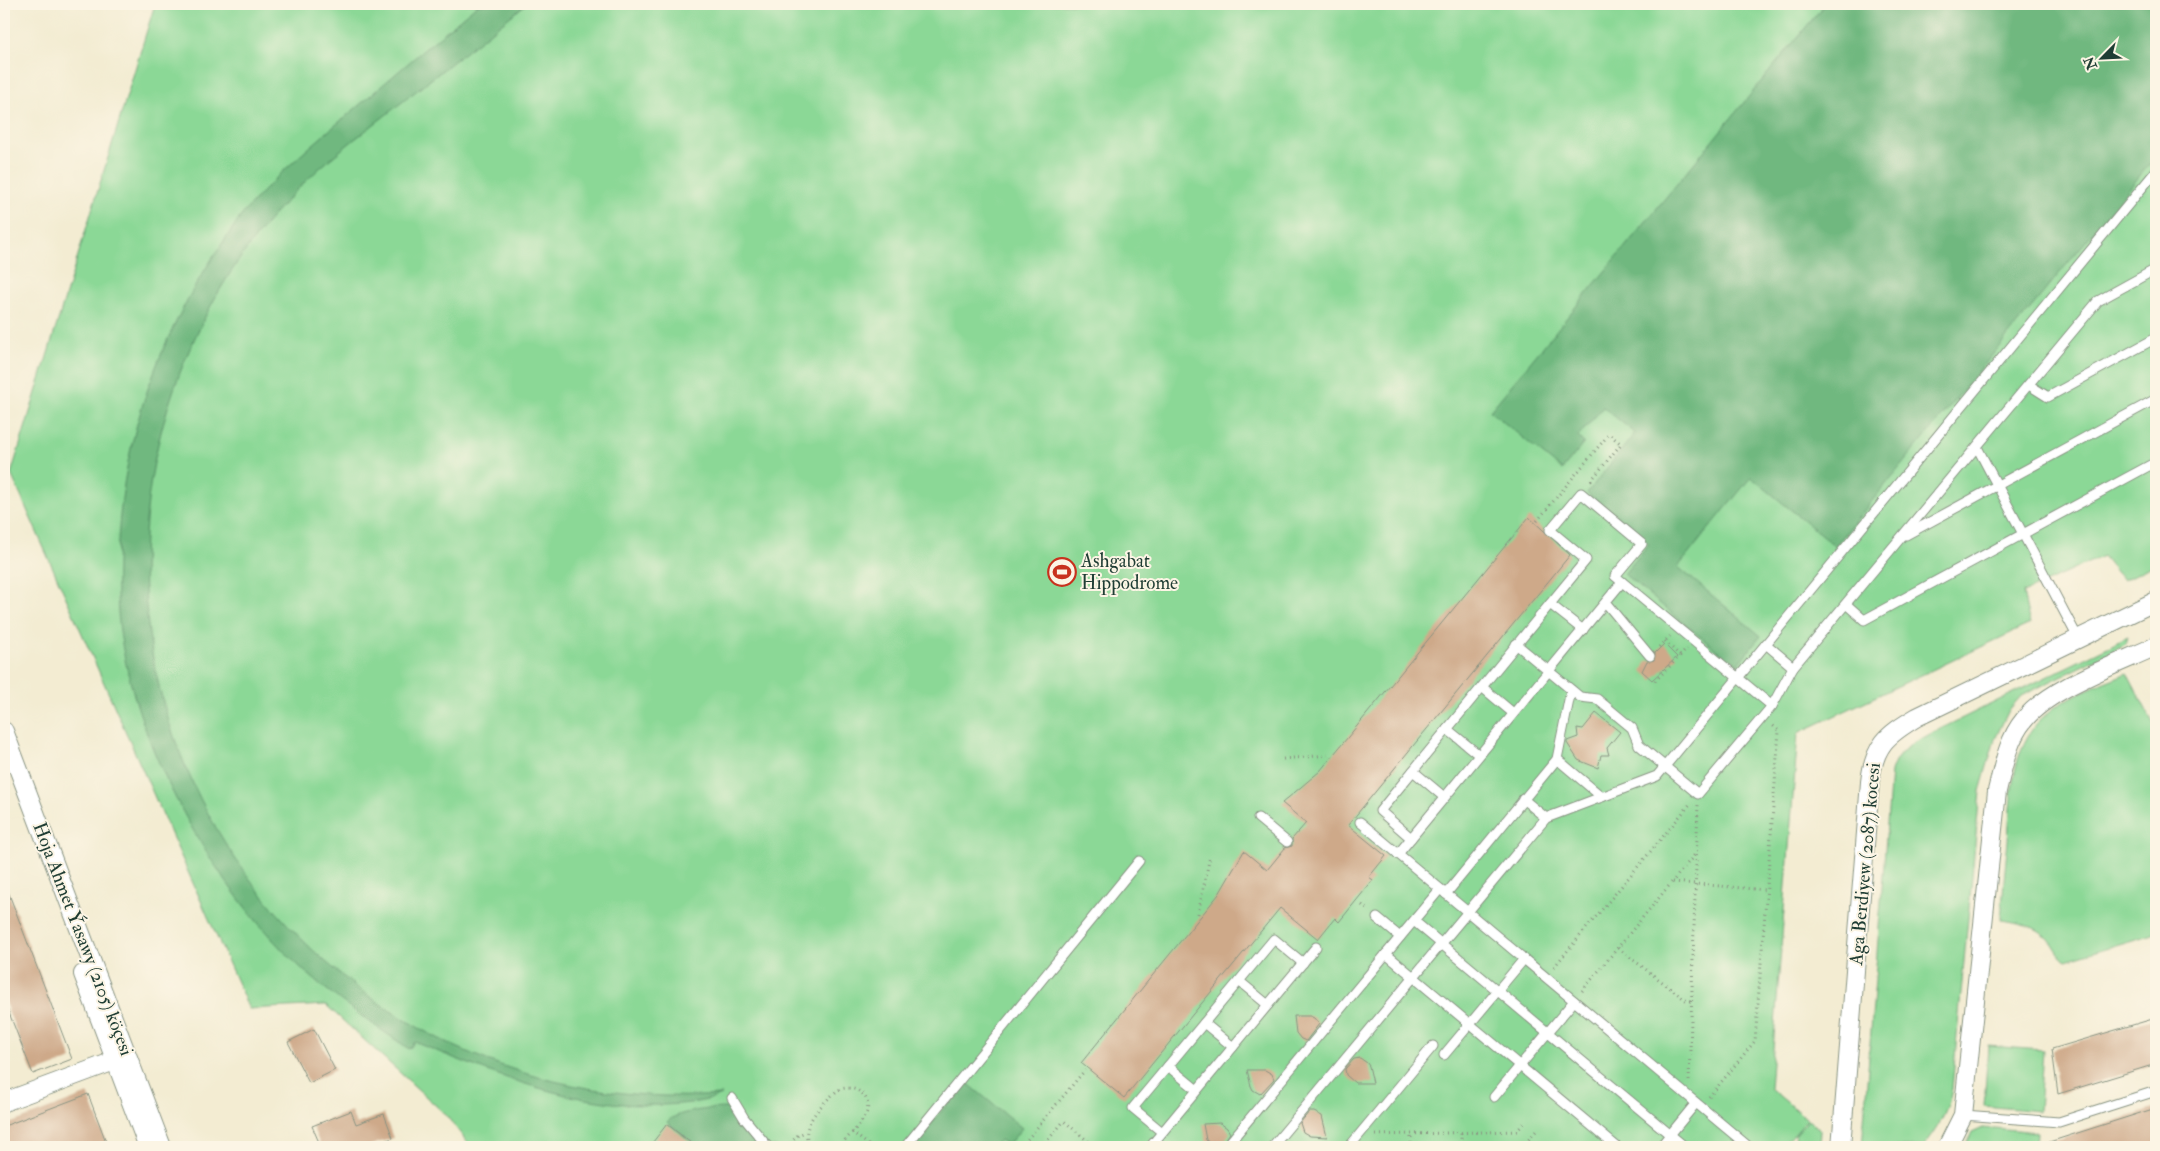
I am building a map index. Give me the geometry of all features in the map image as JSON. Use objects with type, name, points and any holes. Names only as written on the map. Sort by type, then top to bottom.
[{"type":"street","name":"Aga Berdiyew (2087) kocesi","points":[[1841,1147],[1870,782],[1875,755],[1887,737],[1917,717],[2156,601]]},
{"type":"street","points":[[1947,1147],[1963,1116],[1997,791],[2009,747],[2023,721],[2052,695],[2156,646]]},
{"type":"street","name":"Hoja Ahmet Ýasawy (2105) köçesi","points":[[4,730],[121,1058],[148,1147]]},
{"type":"street","name":"Hoja Ahmet Ýasawy (2105) köçesi","points":[[4,763],[121,1058],[162,1147]]},
{"type":"street","points":[[4,1102],[121,1058]]},
{"type":"lane","points":[[1272,1147],[1546,818],[1656,776],[1665,767],[2156,171]]},
{"type":"lane","points":[[1516,644],[1571,690],[1580,696],[1597,699],[1632,728],[1638,745],[1698,794],[1772,706],[1793,667],[2098,301],[2156,269]]},
{"type":"lane","points":[[2028,385],[2048,397],[2156,338]]},
{"type":"lane","points":[[1902,537],[2156,400]]},
{"type":"lane","points":[[1977,447],[2078,638]]},
{"type":"lane","points":[[1846,604],[1864,620],[2156,462]]},
{"type":"lane","points":[[1411,838],[1380,811],[1586,560],[1550,530],[1581,493],[1642,544],[1615,576],[1772,706]]},
{"type":"lane","points":[[1398,854],[1622,582]]},
{"type":"lane","points":[[1606,603],[1650,656]]},
{"type":"lane","points":[[1550,604],[1583,630]]},
{"type":"lane","points":[[1766,644],[1793,667]]},
{"type":"lane","points":[[1482,687],[1513,713]]},
{"type":"lane","points":[[1226,1147],[1414,920],[1443,891],[1557,759],[1571,690]]},
{"type":"lane","points":[[1447,729],[1479,755]]},
{"type":"lane","points":[[1557,759],[1602,797]]},
{"type":"lane","points":[[1412,771],[1444,797]]},
{"type":"lane","points":[[1523,799],[1546,818]]},
{"type":"lane","points":[[1258,818],[1287,842]]},
{"type":"lane","points":[[1360,822],[1749,1147]]},
{"type":"lane","points":[[905,1147],[1139,861]]},
{"type":"lane","points":[[1377,918],[1400,937]]},
{"type":"lane","points":[[1414,920],[1685,1147]]},
{"type":"lane","points":[[1162,1132],[1133,1108],[1168,1066],[1274,939],[1303,963]]},
{"type":"lane","points":[[1150,1147],[1316,947]]},
{"type":"lane","points":[[1386,954],[1617,1147]]},
{"type":"lane","points":[[1444,1055],[1524,959]]},
{"type":"lane","points":[[1239,981],[1268,1005]]},
{"type":"lane","points":[[1494,1097],[1574,1001]]},
{"type":"lane","points":[[1204,1023],[1233,1047]]},
{"type":"lane","points":[[1349,1147],[1433,1046]]},
{"type":"lane","points":[[1168,1066],[1197,1090]]},
{"type":"lane","points":[[1963,1116],[2059,1122],[2156,1091]]},
{"type":"lane","points":[[732,1098],[744,1118],[768,1147]]},
{"type":"lane","points":[[1660,1147],[1698,1105]]},
{"type":"path","points":[[1537,521],[1608,434],[1621,444],[1581,493]]},
{"type":"path","points":[[1665,641],[1680,656]]},
{"type":"path","points":[[1655,681],[1694,642]]},
{"type":"path","points":[[1698,1105],[1755,1041],[1779,731],[1763,716]]},
{"type":"path","points":[[1283,759],[1328,755]]},
{"type":"path","points":[[1684,1093],[1689,1085],[1698,794]]},
{"type":"path","points":[[1546,977],[1698,794]]},
{"type":"path","points":[[1574,1001],[1696,853]]},
{"type":"path","points":[[1198,914],[1210,856]]},
{"type":"path","points":[[1672,882],[1766,890]]},
{"type":"path","points":[[1618,948],[1687,1000],[1692,1001]]},
{"type":"path","points":[[1021,1147],[1085,1070]]},
{"type":"path","points":[[811,1147],[806,1138],[810,1121],[834,1094],[850,1087],[861,1092],[867,1102],[867,1108],[862,1119],[838,1147]]},
{"type":"path","points":[[1042,1147],[1064,1121],[1095,1147]]},
{"type":"path","points":[[1364,1129],[1372,1136],[1517,1131],[1524,1122]]},
{"type":"path","points":[[787,1147],[798,1135],[806,1132]]},
{"type":"path","points":[[852,1132],[871,1147]]},
{"type":"path","points":[[1456,1147],[1462,1141],[1462,1132]]},
{"type":"path","points":[[1522,1147],[1536,1132]]},
{"type":"path","points":[[1408,1147],[1411,1143],[1411,1134]]},
{"type":"green space","name":"Ashgabat Hippodrome","points":[[155,4],[2156,4],[2156,564],[2123,580],[2103,556],[2023,593],[2030,624],[1798,733],[1770,1088],[1807,1119],[1794,1135],[1779,1147],[471,1147],[445,1114],[326,1005],[249,1009],[11,474]]},
{"type":"green space","points":[[478,4],[526,4],[342,149],[308,179],[278,210],[250,244],[225,281],[204,319],[154,461],[146,602],[174,737],[235,858],[324,961],[438,1038],[572,1085],[722,1095],[715,1098],[685,1104],[630,1105],[566,1095],[505,1077],[415,1042],[409,1049],[355,1011],[288,956],[246,909],[221,875],[176,799],[142,719],[129,678],[119,626],[117,602],[117,553],[122,501],[128,461],[150,384],[164,347],[182,311],[202,275],[237,221],[270,184],[309,147]]},
{"type":"green space","points":[[1825,4],[2156,4],[2156,156],[1835,546],[1751,477],[1678,567],[1761,636],[1736,666],[1624,574],[1649,544],[1587,493],[1635,433],[1603,407],[1578,437],[1584,443],[1562,470],[1490,411]]},
{"type":"green space","points":[[2128,637],[2126,644],[2021,696],[2009,710],[1995,739],[1980,791],[1952,1089],[1948,1105],[1938,1127],[1923,1147],[1862,1147],[1891,772],[1894,764],[1902,752],[1920,739]]},
{"type":"green space","points":[[2127,673],[2153,723],[2156,722],[2156,933],[2066,960],[2049,939],[2039,931],[2020,923],[2001,920],[2014,775],[2024,744],[2032,730],[2043,717],[2072,697]]},
{"type":"green space","points":[[1988,1046],[2043,1050],[2039,1111],[1984,1106]]},
{"type":"green space","points":[[966,1082],[1022,1128],[1008,1145],[1000,1140],[994,1147],[912,1147]]},
{"type":"green space","points":[[728,1108],[736,1121],[758,1147],[702,1147],[697,1143],[695,1145],[667,1122],[678,1115],[686,1113]]},
{"type":"green space","points":[[1808,1120],[1820,1130],[1819,1147],[1783,1147],[1796,1138],[1795,1135]]},
{"type":"green space","points":[[1983,1127],[2037,1132],[2036,1147],[1965,1147],[1972,1132]]},
{"type":"building","points":[[1529,517],[1570,555],[1348,825],[1386,856],[1369,877],[1373,880],[1339,922],[1335,918],[1318,939],[1280,908],[1124,1098],[1081,1063],[1219,894],[1244,851],[1267,870],[1285,848],[1292,846],[1292,839],[1306,823],[1282,803],[1320,771]]},
{"type":"building","points":[[1664,644],[1677,657],[1652,680],[1642,671],[1647,661],[1654,660],[1655,653]]},
{"type":"building","points":[[1596,713],[1620,732],[1607,748],[1609,755],[1601,755],[1598,768],[1578,760],[1567,743],[1567,741],[1578,737],[1577,728],[1583,729]]},
{"type":"building","points":[[4,881],[72,1059],[33,1074],[4,1000]]},
{"type":"building","points":[[1294,1016],[1310,1016],[1319,1024],[1306,1041],[1301,1039],[1296,1033]]},
{"type":"building","points":[[2156,1018],[2156,1064],[2058,1094],[2052,1049]]},
{"type":"building","points":[[314,1029],[335,1070],[309,1083],[288,1042]]},
{"type":"building","points":[[1360,1058],[1369,1066],[1373,1083],[1355,1083],[1346,1075],[1345,1069],[1354,1059]]},
{"type":"building","points":[[1247,1070],[1265,1070],[1272,1074],[1274,1079],[1260,1094],[1253,1090]]},
{"type":"building","points":[[88,1094],[108,1147],[4,1147],[4,1126]]},
{"type":"building","points":[[2156,1108],[2156,1147],[2044,1147],[2043,1144]]},
{"type":"building","points":[[351,1111],[356,1124],[384,1114],[393,1138],[366,1147],[321,1147],[312,1126]]},
{"type":"building","points":[[1309,1112],[1322,1116],[1327,1137],[1310,1136],[1303,1132],[1300,1123]]},
{"type":"building","points":[[1220,1123],[1230,1133],[1220,1147],[1215,1147],[1206,1140],[1203,1124]]},
{"type":"building","points":[[667,1124],[696,1147],[649,1147]]},
{"type":"place","name":"Ashgabat Hippodrome","points":[[1062,572]]}]
